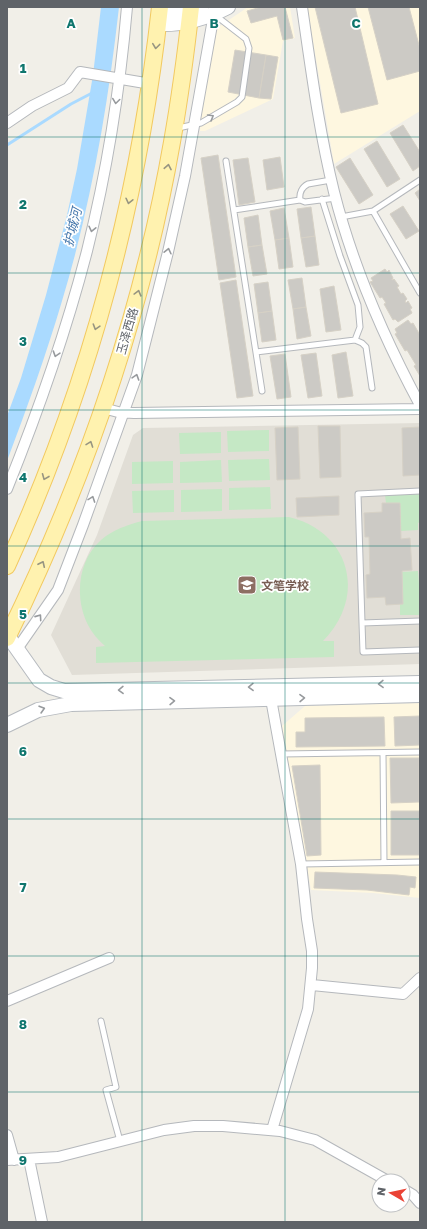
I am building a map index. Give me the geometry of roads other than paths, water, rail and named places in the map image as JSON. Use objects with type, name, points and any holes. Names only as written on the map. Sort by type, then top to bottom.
[{"type":"main road","name":"玉泽西路","points":[[10,641],[63,515],[103,408],[121,352],[143,272],[164,186],[200,11]]},
{"type":"main road","points":[[7,566],[35,503],[54,455],[69,414],[100,315],[134,180],[151,84],[159,15]]},
{"type":"street","points":[[7,489],[38,409],[78,286],[102,185],[127,7]]},
{"type":"street","points":[[159,15],[228,7]]},
{"type":"street","points":[[302,7],[322,136],[331,180],[341,217],[374,310],[420,405]]},
{"type":"street","points":[[200,11],[194,124],[185,176],[137,375],[58,590],[10,641],[39,680],[64,691],[420,683]]},
{"type":"street","points":[[7,123],[32,106],[68,88],[80,72],[151,84]]},
{"type":"street","points":[[103,408],[123,413],[420,409]]},
{"type":"street","points":[[7,725],[38,710],[70,704],[420,695]]},
{"type":"street","points":[[271,699],[301,864],[312,951],[312,984],[305,1021],[272,1130]]},
{"type":"street","points":[[7,1001],[109,958]]},
{"type":"street","points":[[312,984],[403,994],[420,978]]},
{"type":"street","points":[[7,1135],[10,1160],[58,1157],[164,1130],[194,1126],[223,1126],[272,1130],[295,1134],[315,1140],[374,1173]]},
{"type":"street","points":[[29,1159],[42,1222]]},
{"type":"street","points":[[411,1194],[420,1203]]},
{"type":"lane","points":[[175,129],[201,123],[242,98],[249,48],[246,39],[200,11]]},
{"type":"lane","points":[[226,161],[262,391]]},
{"type":"lane","points":[[300,200],[300,192],[308,184],[331,180]]},
{"type":"lane","points":[[341,217],[373,210],[420,180]]},
{"type":"lane","points":[[234,210],[300,200],[305,202],[336,198]]},
{"type":"lane","points":[[322,199],[340,256],[358,305],[360,327],[355,340]]},
{"type":"lane","points":[[373,210],[420,293]]},
{"type":"lane","points":[[256,352],[355,340],[362,343],[366,347],[372,388]]},
{"type":"lane","points":[[420,491],[358,494],[363,652],[420,650]]},
{"type":"lane","points":[[362,623],[420,621]]},
{"type":"lane","points":[[281,754],[420,752]]},
{"type":"lane","points":[[383,753],[384,862]]},
{"type":"lane","points":[[301,864],[420,862]]},
{"type":"lane","points":[[101,1021],[116,1087],[106,1090],[120,1141]]},
{"type":"water","name":"护城河","points":[[101,7],[119,7],[110,81],[90,192],[82,228],[56,321],[7,461],[7,416],[21,378],[46,295],[67,215],[77,169],[93,75]]},
{"type":"waterway","points":[[7,145],[71,104],[94,92]]},
{"type":"place","name":"文笔学校","points":[[247,585]]}]
